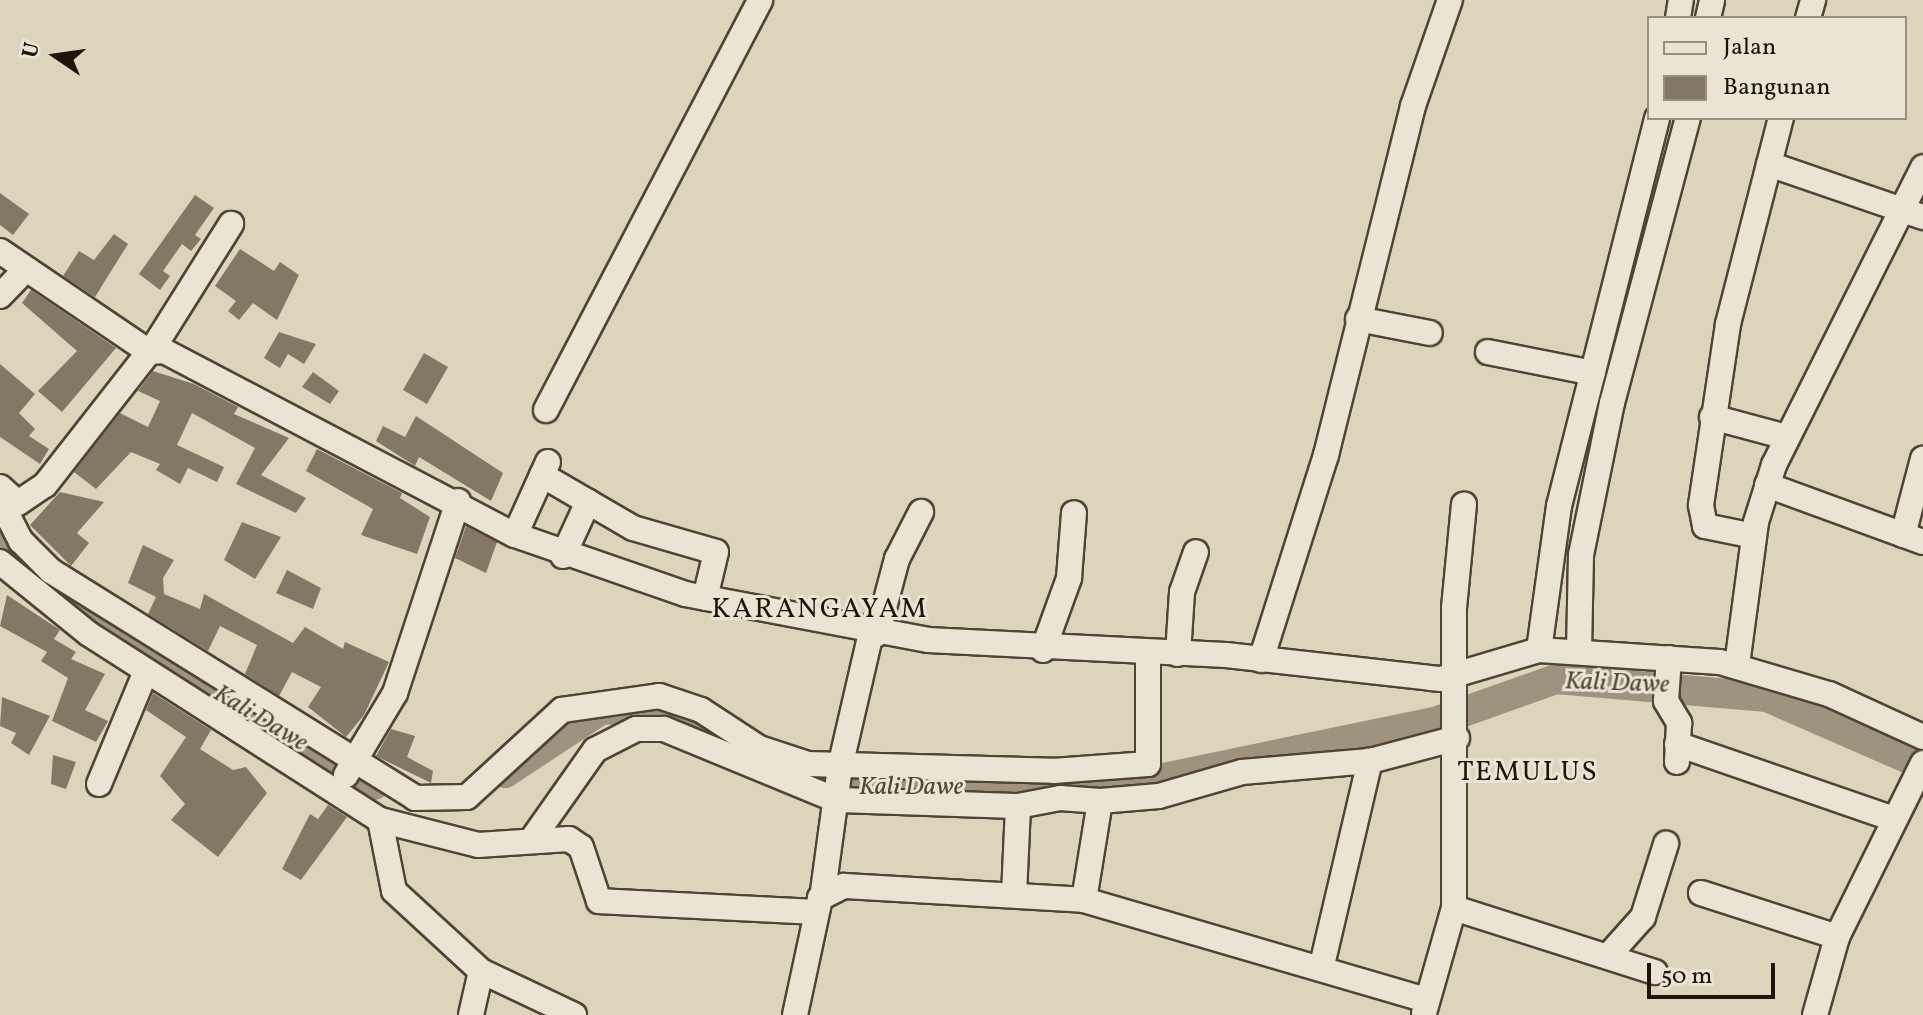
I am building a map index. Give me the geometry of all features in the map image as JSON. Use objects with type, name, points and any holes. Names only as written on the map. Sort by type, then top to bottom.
[{"type":"street","points":[[546,410],[760,0]]},
{"type":"street","points":[[1261,660],[1326,455],[1413,106],[1450,0]]},
{"type":"street","points":[[1539,650],[1559,506],[1656,120]]},
{"type":"street","points":[[1579,651],[1584,540],[1688,120]]},
{"type":"street","points":[[1754,536],[1702,523],[1712,417],[1780,120]]},
{"type":"street","points":[[1769,164],[1913,213]]},
{"type":"street","points":[[1737,665],[1754,536],[1767,485],[1786,437],[1913,213],[1923,167]]},
{"type":"street","points":[[231,224],[150,351],[45,485],[6,504],[21,541],[51,571],[346,775],[380,820],[394,891],[481,971],[574,1015]]},
{"type":"street","points":[[0,251],[150,351],[201,366],[458,501],[515,535],[563,556],[705,598],[874,634],[1043,650],[1261,660],[1456,686],[1539,650],[1579,651],[1668,676],[1737,665],[1829,694],[1923,737]]},
{"type":"street","points":[[0,296],[26,269]]},
{"type":"street","points":[[1358,319],[1430,333]]},
{"type":"street","points":[[1488,352],[1593,373]]},
{"type":"street","points":[[1712,417],[1786,437]]},
{"type":"street","points":[[1767,485],[1913,538],[1923,459]]},
{"type":"street","points":[[515,535],[545,468],[588,502],[633,528],[716,552],[705,598]]},
{"type":"street","points":[[346,775],[395,693],[458,501]]},
{"type":"street","points":[[563,556],[588,502]]},
{"type":"street","points":[[380,820],[478,845],[533,838],[576,842],[599,901],[819,902],[844,886],[1084,900],[1322,965],[1426,1008],[1454,908],[1456,686],[1464,504]]},
{"type":"street","points":[[795,1015],[819,902],[838,785],[874,634],[897,559],[921,512]]},
{"type":"street","points":[[1043,650],[1069,578],[1074,513]]},
{"type":"street","points":[[1178,654],[1182,592],[1196,552]]},
{"type":"street","points":[[0,562],[45,603],[146,671],[346,775],[415,798],[467,797],[562,710],[659,696],[701,710],[759,748],[838,785],[924,763],[1053,771],[1148,764],[1148,653]]},
{"type":"street","points":[[99,784],[146,671]]},
{"type":"street","points":[[1668,676],[1679,723],[1677,753],[1891,818]]},
{"type":"street","points":[[533,838],[595,750],[636,729],[664,729],[838,785],[1018,806],[1060,798],[1100,801],[1159,796],[1242,772],[1370,761],[1457,733]]},
{"type":"street","points":[[1322,965],[1370,761]]},
{"type":"street","points":[[1815,1015],[1837,937],[1891,818],[1917,781]]},
{"type":"street","points":[[1084,900],[1100,801]]},
{"type":"street","points":[[1014,895],[1018,806]]},
{"type":"street","points":[[1609,955],[1643,917],[1666,844]]},
{"type":"street","points":[[1701,893],[1837,937]]},
{"type":"street","points":[[1454,908],[1655,972]]},
{"type":"street","points":[[471,1015],[481,971]]},
{"type":"building","points":[[0,193],[29,214],[13,235],[0,225]]},
{"type":"building","points":[[195,195],[214,208],[195,235],[201,239],[191,251],[182,244],[163,271],[170,276],[160,290],[139,274]]},
{"type":"building","points":[[114,234],[128,244],[95,297],[63,276],[79,251],[94,260]]},
{"type":"building","points":[[240,249],[274,271],[280,262],[299,275],[277,320],[253,303],[239,320],[228,311],[236,301],[215,286]]},
{"type":"building","points":[[31,290],[116,348],[62,412],[38,391],[77,351],[22,303]]},
{"type":"building","points":[[279,332],[316,344],[304,364],[288,354],[280,368],[264,358]]},
{"type":"building","points":[[424,353],[448,367],[427,404],[403,390]]},
{"type":"building","points":[[0,364],[35,394],[19,413],[35,429],[29,436],[49,449],[40,464],[0,437]]},
{"type":"building","points":[[153,371],[194,384],[238,407],[234,414],[289,438],[261,475],[306,498],[296,513],[236,484],[255,448],[192,413],[177,445],[224,467],[217,482],[188,468],[180,484],[156,470],[160,464],[131,452],[96,489],[74,472],[120,413],[148,427],[160,401],[138,391]]},
{"type":"building","points":[[313,372],[339,391],[330,404],[302,387]]},
{"type":"building","points":[[416,416],[503,473],[491,501],[419,457],[415,466],[376,441],[383,426],[405,437]]},
{"type":"building","points":[[317,449],[402,493],[400,498],[430,517],[417,554],[361,535],[373,509],[306,471]]},
{"type":"building","points":[[60,492],[104,502],[77,533],[89,543],[71,566],[30,525]]},
{"type":"building","points":[[242,522],[281,537],[255,579],[224,560]]},
{"type":"building","points":[[466,526],[497,542],[486,573],[455,558]]},
{"type":"building","points":[[143,545],[174,560],[163,578],[164,594],[200,609],[204,594],[293,643],[305,627],[343,649],[345,642],[389,662],[364,715],[346,737],[308,707],[321,687],[292,672],[279,696],[245,674],[257,645],[220,626],[208,651],[148,614],[156,597],[128,583]]},
{"type":"building","points":[[287,570],[321,588],[313,609],[276,593]]},
{"type":"building","points":[[7,595],[60,630],[54,639],[76,652],[71,659],[105,674],[85,710],[108,721],[96,742],[52,721],[68,678],[41,661],[47,652],[0,626]]},
{"type":"building","points":[[153,693],[211,730],[200,749],[233,770],[246,767],[267,793],[218,857],[171,820],[185,804],[160,776],[186,737],[146,710]]},
{"type":"building","points":[[2,697],[50,716],[29,755],[11,743],[16,733],[0,726]]},
{"type":"building","points":[[391,729],[415,736],[407,757],[433,771],[431,783],[376,756]]},
{"type":"building","points":[[53,755],[76,762],[66,789],[51,784]]},
{"type":"building","points":[[328,805],[347,817],[301,880],[282,869],[310,814],[318,819]]},
{"type":"waterway","name":"Kali Dawe","points":[[0,534],[44,585],[95,620],[374,785]]},
{"type":"waterway","name":"Kali Dawe","points":[[812,780],[841,788],[1080,789],[1149,781],[1438,721],[1556,679],[1767,697],[1923,765]]},
{"type":"waterway","name":"Kali Dawe","points":[[505,773],[602,709],[688,715],[711,726]]},
{"type":"district","name":"KARANGAYAM","points":[[820,610]]},
{"type":"district","name":"TEMULUS","points":[[1528,773]]}]
